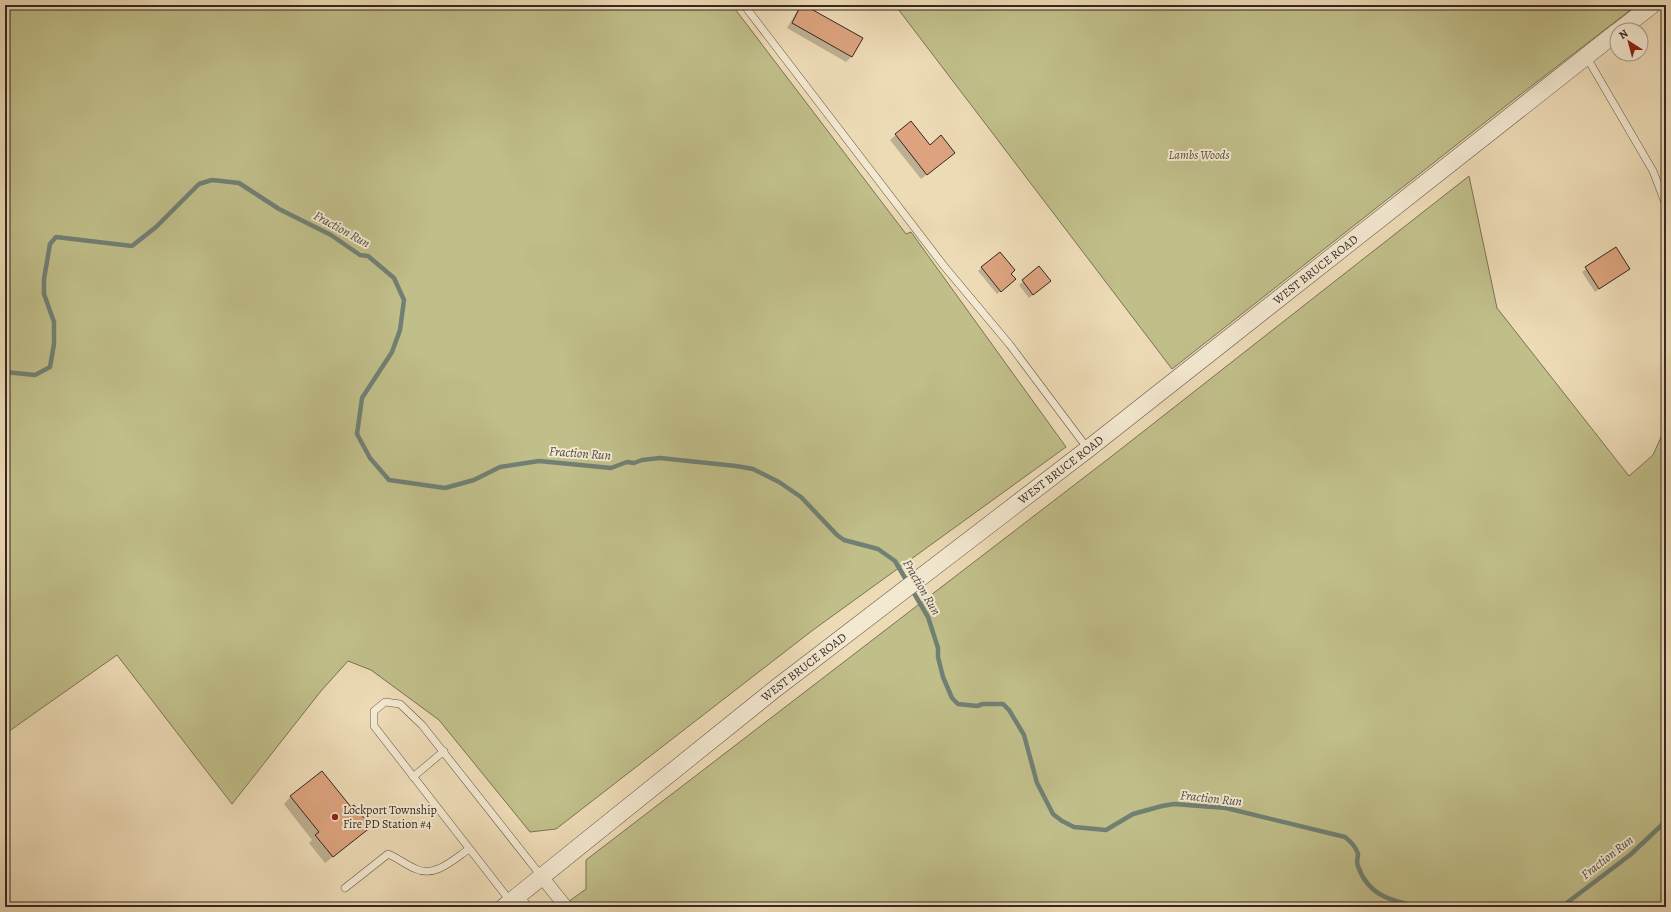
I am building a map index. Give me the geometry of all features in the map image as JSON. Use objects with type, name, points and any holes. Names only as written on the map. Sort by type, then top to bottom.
[{"type":"street","points":[[1630,22],[1652,5]]},
{"type":"street","name":"WEST BRUCE ROAD","points":[[514,903],[542,877],[769,694],[1088,449],[1609,38]]},
{"type":"street","points":[[542,877],[566,907]]},
{"type":"lane","points":[[744,5],[944,266],[1010,344],[1088,449]]},
{"type":"lane","points":[[1586,56],[1653,171],[1666,205]]},
{"type":"lane","points":[[514,903],[469,849],[374,726],[374,711],[385,702],[400,704],[422,725],[542,877]]},
{"type":"lane","points":[[413,777],[444,751]]},
{"type":"lane","points":[[345,888],[388,854],[397,857],[417,870],[434,872],[469,849]]},
{"type":"green space","points":[[5,5],[732,5],[906,234],[911,232],[1066,447],[813,630],[556,829],[530,832],[439,720],[371,670],[348,661],[321,691],[232,804],[117,655],[5,734]]},
{"type":"green space","name":"Lambs Woods","points":[[895,5],[1637,5],[1615,22],[1609,22],[1609,27],[1512,101],[1172,369]]},
{"type":"green space","points":[[1469,176],[1497,308],[1629,476],[1653,455],[1666,426],[1666,907],[561,907],[586,889],[586,860],[1112,456]]},
{"type":"building","points":[[801,5],[804,5],[863,38],[852,57],[792,23]]},
{"type":"building","points":[[911,121],[930,145],[941,135],[955,153],[927,175],[895,134]]},
{"type":"building","points":[[1616,247],[1630,269],[1599,289],[1585,267]]},
{"type":"building","points":[[1000,252],[1015,270],[1011,274],[1016,279],[1001,292],[981,267]]},
{"type":"building","points":[[1039,266],[1051,281],[1033,295],[1022,280]]},
{"type":"building","name":"Lockport Township Fire PD Station #4","points":[[322,771],[351,807],[354,805],[371,827],[333,857],[315,835],[319,832],[290,796]]},
{"type":"waterway","name":"Fraction Run","points":[[5,372],[35,375],[50,367],[54,344],[54,322],[44,294],[44,279],[50,244],[56,237],[132,246],[156,227],[199,184],[212,180],[239,183],[279,209],[331,235],[360,255],[368,256],[394,278],[404,300],[400,330],[392,352],[362,398],[357,434],[370,458],[389,480],[445,488],[474,480],[500,467],[539,461],[611,468],[627,462],[634,463],[642,460],[660,458],[753,469],[779,482],[801,497],[837,535],[844,540],[878,549],[895,561],[928,617],[938,648],[938,657],[943,677],[952,698],[958,704],[977,706],[983,704],[1003,704],[1009,710],[1024,735],[1037,783],[1053,814],[1062,821],[1074,827],[1106,830],[1133,814],[1162,806],[1174,804],[1226,808],[1345,837],[1356,849],[1358,854],[1357,864],[1362,876],[1375,891],[1390,899],[1419,907]]},
{"type":"waterway","name":"Fraction Run","points":[[1559,907],[1564,905],[1630,855],[1666,821]]},
{"type":"place","name":"Lockport Township Fire PD Station #4","points":[[335,817]]}]
